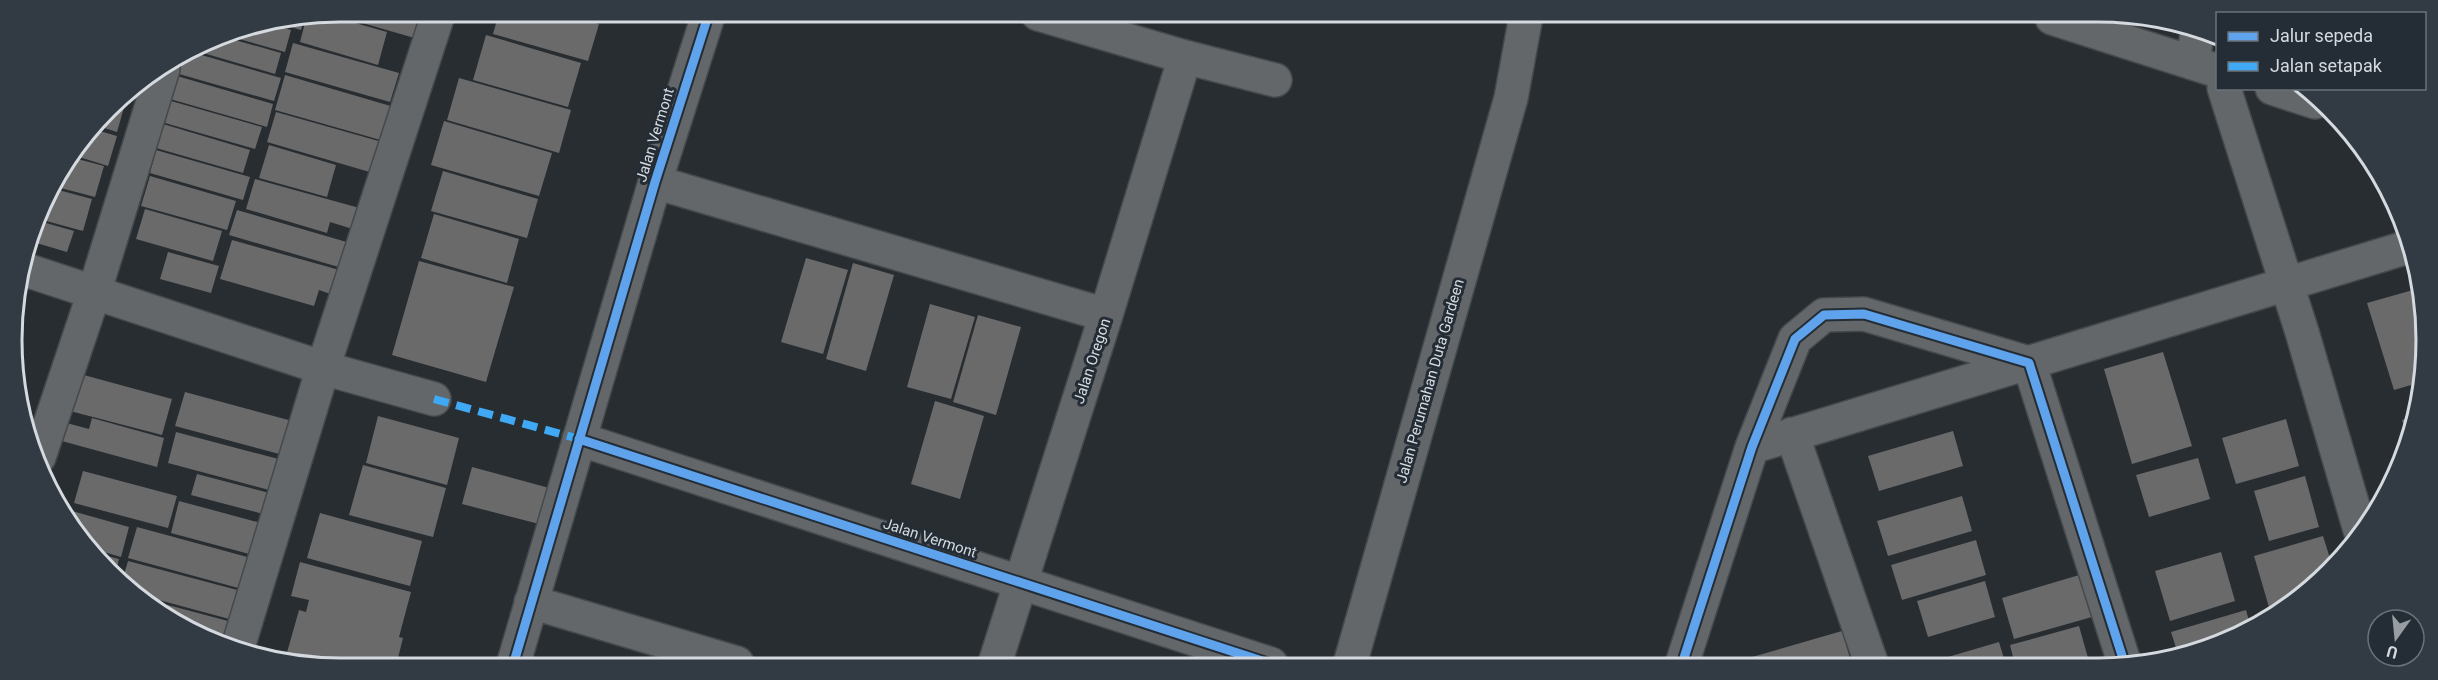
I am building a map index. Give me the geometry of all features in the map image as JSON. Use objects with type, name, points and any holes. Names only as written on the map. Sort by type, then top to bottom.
[{"type":"street","points":[[240,642],[323,368],[436,22]]},
{"type":"street","name":"Jalan Vermont","points":[[515,658],[655,182],[706,22]]},
{"type":"street","points":[[1065,22],[1185,57],[1275,80]]},
{"type":"street","name":"Jalan Perumahan Duta Gardeen","points":[[1352,658],[1511,98],[1525,22]]},
{"type":"street","name":"Jalan Perumahan Duta Gardeen","points":[[1511,98],[1544,22]]},
{"type":"street","points":[[2068,22],[2203,56]]},
{"type":"street","name":"Jalan Oregon","points":[[997,658],[1185,57]]},
{"type":"street","points":[[42,449],[94,293],[160,79]]},
{"type":"street","points":[[2225,90],[2358,522]]},
{"type":"street","points":[[2278,90],[2304,98]]},
{"type":"street","points":[[655,182],[1106,315]]},
{"type":"street","points":[[1752,447],[2402,249]]},
{"type":"street","points":[[30,271],[323,368],[434,399]]},
{"type":"street","points":[[1684,658],[1752,447],[1795,339],[1824,315],[1864,314],[2029,363]]},
{"type":"street","points":[[2029,363],[2122,657]]},
{"type":"street","points":[[1792,435],[1870,658]]},
{"type":"street","name":"Jalan Vermont","points":[[579,438],[1252,658]]},
{"type":"street","points":[[531,602],[720,658]]},
{"type":"building","points":[[352,22],[387,32],[378,65],[300,42],[305,24]]},
{"type":"building","points":[[359,22],[423,22],[418,39]]},
{"type":"building","points":[[496,22],[592,22],[599,24],[588,61],[493,34]]},
{"type":"building","points":[[302,25],[301,30],[290,27]]},
{"type":"building","points":[[284,28],[291,30],[285,52],[239,39]]},
{"type":"building","points":[[486,35],[581,63],[568,107],[473,80]]},
{"type":"building","points":[[235,40],[281,53],[275,74],[204,53]]},
{"type":"building","points":[[293,43],[399,73],[390,102],[285,72]]},
{"type":"building","points":[[201,55],[281,78],[274,101],[179,74],[182,65]]},
{"type":"building","points":[[285,75],[394,107],[384,141],[275,110]]},
{"type":"building","points":[[177,76],[273,104],[267,127],[170,99]]},
{"type":"building","points":[[459,78],[571,110],[559,153],[447,120]]},
{"type":"building","points":[[171,101],[262,127],[255,149],[165,123]]},
{"type":"building","points":[[124,107],[117,132],[104,128]]},
{"type":"building","points":[[276,112],[382,142],[373,173],[267,142]]},
{"type":"building","points":[[444,121],[552,153],[539,196],[431,165]]},
{"type":"building","points":[[163,124],[250,150],[243,173],[156,148]]},
{"type":"building","points":[[101,131],[117,136],[108,166],[81,157]]},
{"type":"building","points":[[269,145],[336,165],[327,197],[259,178]]},
{"type":"building","points":[[156,150],[250,177],[243,200],[150,173]]},
{"type":"building","points":[[79,159],[104,166],[95,197],[61,188]]},
{"type":"building","points":[[443,171],[538,199],[527,238],[431,211]]},
{"type":"building","points":[[150,176],[236,201],[227,230],[141,206]]},
{"type":"building","points":[[255,179],[363,209],[356,230],[330,222],[327,233],[246,209]]},
{"type":"building","points":[[60,190],[92,199],[83,231],[46,221]]},
{"type":"building","points":[[145,209],[222,231],[213,261],[136,239]]},
{"type":"building","points":[[237,210],[350,243],[342,268],[229,235]]},
{"type":"building","points":[[434,214],[519,239],[507,283],[421,258]]},
{"type":"building","points":[[45,223],[74,231],[67,252],[37,243]]},
{"type":"building","points":[[232,240],[343,271],[336,296],[319,290],[314,306],[220,279]]},
{"type":"building","points":[[168,252],[219,266],[211,293],[160,279]]},
{"type":"building","points":[[806,258],[848,270],[823,354],[781,342]]},
{"type":"building","points":[[419,261],[514,287],[486,382],[392,355]]},
{"type":"building","points":[[853,263],[894,275],[866,371],[826,359]]},
{"type":"building","points":[[2411,290],[2416,340],[2412,387],[2411,385],[2394,390],[2367,303]]},
{"type":"building","points":[[930,304],[975,317],[951,399],[907,387]]},
{"type":"building","points":[[978,315],[1021,327],[996,415],[953,402]]},
{"type":"building","points":[[2163,352],[2192,446],[2132,464],[2104,369]]},
{"type":"building","points":[[80,374],[172,399],[162,435],[70,411]]},
{"type":"building","points":[[185,392],[296,422],[287,456],[175,426]]},
{"type":"building","points":[[935,401],[984,416],[960,499],[911,484]]},
{"type":"building","points":[[378,416],[459,438],[447,485],[366,463]]},
{"type":"building","points":[[92,418],[164,438],[157,467],[58,440],[63,422],[89,429]]},
{"type":"building","points":[[2286,419],[2299,466],[2236,484],[2222,438]]},
{"type":"building","points":[[1953,431],[1963,466],[1879,491],[1868,456]]},
{"type":"building","points":[[176,432],[282,460],[273,491],[168,463]]},
{"type":"building","points":[[2198,458],[2210,499],[2149,517],[2136,475]]},
{"type":"building","points":[[363,465],[446,488],[433,537],[349,515]]},
{"type":"building","points":[[472,467],[553,489],[543,525],[462,504]]},
{"type":"building","points":[[83,471],[177,496],[168,528],[74,503]]},
{"type":"building","points":[[197,474],[273,494],[267,515],[191,495]]},
{"type":"building","points":[[2305,476],[2319,527],[2269,541],[2254,491]]},
{"type":"building","points":[[1962,496],[1972,531],[1888,556],[1877,521]]},
{"type":"building","points":[[179,501],[261,523],[253,555],[171,533]]},
{"type":"building","points":[[73,511],[129,527],[121,557],[104,552]]},
{"type":"building","points":[[320,513],[422,541],[410,586],[307,558]]},
{"type":"building","points":[[137,527],[251,558],[242,589],[128,558]]},
{"type":"building","points":[[2323,536],[2330,557],[2307,579],[2269,607],[2254,556]]},
{"type":"building","points":[[1976,540],[1986,575],[1902,600],[1891,565]]},
{"type":"building","points":[[2221,552],[2235,601],[2170,621],[2155,571]]},
{"type":"building","points":[[107,556],[119,559],[117,567]]},
{"type":"building","points":[[128,561],[241,591],[233,620],[158,600],[124,573]]},
{"type":"building","points":[[300,562],[411,592],[399,637],[403,638],[398,658],[319,657],[287,653],[299,610],[306,612],[309,600],[291,596]]},
{"type":"building","points":[[2086,573],[2099,615],[2014,639],[2002,598]]},
{"type":"building","points":[[1985,581],[1995,617],[1928,637],[1917,601]]},
{"type":"building","points":[[164,604],[228,621],[224,636],[200,625]]},
{"type":"building","points":[[2246,610],[2249,619],[2200,641],[2176,648],[2171,632]]},
{"type":"building","points":[[2079,626],[2088,658],[2013,658],[2010,645]]},
{"type":"building","points":[[1842,631],[1850,658],[1749,658]]},
{"type":"building","points":[[1999,642],[2004,658],[1944,658]]},
{"type":"marked path","points":[[434,399],[579,439]]},
{"type":"cycle path","points":[[515,658],[655,182],[706,22]]},
{"type":"cycle path","points":[[1684,658],[1752,447],[1795,339],[1824,315],[1864,314],[2029,363],[2122,657]]},
{"type":"cycle path","points":[[579,439],[1253,658]]}]
